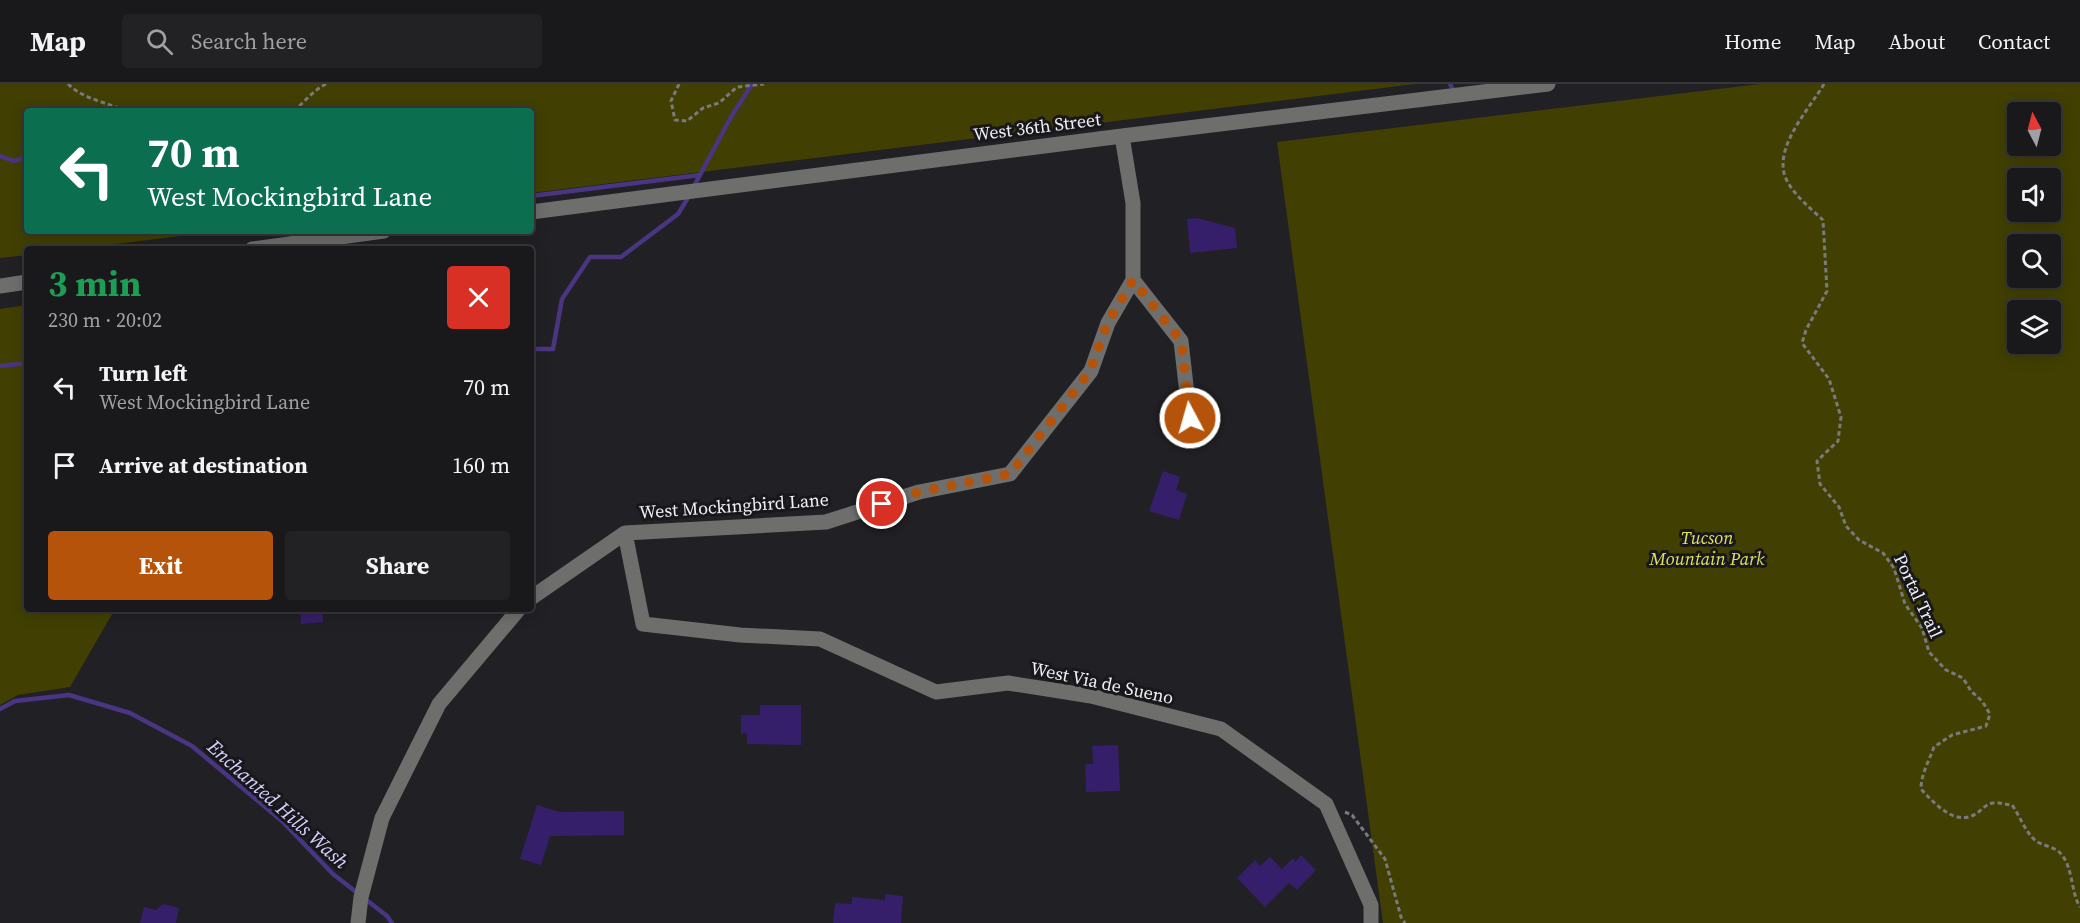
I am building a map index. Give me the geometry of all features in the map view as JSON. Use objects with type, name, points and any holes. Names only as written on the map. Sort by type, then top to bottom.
[{"type":"street","name":"West 36th Street","points":[[534,212],[1548,84]]},
{"type":"street","points":[[1122,136],[1133,203],[1133,280],[1181,341],[1192,438]]},
{"type":"street","points":[[274,246],[362,234]]},
{"type":"street","name":"West Mockingbird Lane","points":[[534,594],[625,533],[826,522],[919,492],[1010,474],[1090,371],[1108,322],[1133,280]]},
{"type":"street","points":[[0,285],[24,282]]},
{"type":"street","name":"West Via de Sueno","points":[[625,533],[643,624],[740,635],[820,639],[936,692],[1008,683],[1091,696],[1221,729],[1326,804],[1371,906],[1371,923]]},
{"type":"street","points":[[358,923],[361,897],[382,818],[438,704],[516,612]]},
{"type":"path","points":[[68,84],[90,97],[119,108]]},
{"type":"path","points":[[298,108],[316,89],[326,84]]},
{"type":"path","points":[[679,84],[671,101],[675,120],[687,121],[703,108],[719,103],[737,87],[764,84]]},
{"type":"path","name":"Portal Trail","points":[[1824,84],[1787,142],[1784,156],[1784,173],[1797,195],[1823,220],[1827,291],[1806,330],[1803,343],[1828,379],[1841,417],[1838,441],[1817,461],[1820,484],[1839,507],[1846,526],[1859,540],[1883,553],[1894,568],[1905,604],[1922,628],[1929,652],[1946,670],[1963,678],[1990,714],[1986,726],[1952,735],[1934,747],[1921,778],[1921,789],[1939,809],[1963,818],[1976,815],[1993,803],[2012,805],[2026,829],[2036,840],[2061,853],[2074,882],[2080,907]]},
{"type":"path","points":[[1322,801],[1352,815],[1385,859],[1401,917],[1405,923]]},
{"type":"green space","points":[[0,84],[1415,84],[534,193],[534,108],[24,108],[24,234],[197,234],[99,246],[24,246],[24,255],[0,258]]},
{"type":"green space","name":"Tucson Mountain Park","points":[[1760,84],[2080,84],[2080,923],[1383,923],[1277,142]]},
{"type":"green space","points":[[24,305],[24,612],[113,612],[70,687],[18,695],[0,705],[0,309]]},
{"type":"building","points":[[1197,218],[1235,228],[1237,248],[1190,253],[1187,219]]},
{"type":"building","points":[[1163,471],[1180,477],[1176,490],[1187,494],[1179,520],[1149,511]]},
{"type":"building","points":[[300,612],[322,612],[323,622],[301,624]]},
{"type":"building","points":[[760,705],[801,705],[801,745],[747,744],[747,733],[741,734],[741,715],[760,715]]},
{"type":"building","points":[[1118,745],[1120,791],[1086,792],[1085,764],[1093,764],[1092,746]]},
{"type":"building","points":[[537,805],[560,812],[624,811],[624,835],[550,836],[541,865],[520,859]]},
{"type":"building","points":[[1301,855],[1316,870],[1297,890],[1289,883],[1265,907],[1237,878],[1255,860],[1260,866],[1270,857],[1282,869],[1293,858],[1295,862]]},
{"type":"building","points":[[885,894],[903,896],[901,923],[833,923],[835,903],[852,904],[852,897],[885,900]]},
{"type":"building","points":[[163,904],[179,908],[176,923],[140,923],[144,907],[156,910]]},
{"type":"waterway","points":[[693,188],[731,117],[752,84]]},
{"type":"waterway","points":[[1450,84],[1455,93]]},
{"type":"waterway","points":[[0,156],[14,161],[24,158]]},
{"type":"waterway","points":[[534,196],[700,175]]},
{"type":"waterway","points":[[534,349],[553,349],[562,299],[590,257],[621,257],[678,214],[689,196]]},
{"type":"waterway","points":[[0,366],[24,363]]},
{"type":"waterway","name":"Enchanted Hills Wash","points":[[0,709],[15,701],[69,695],[130,713],[192,746],[282,821],[333,874],[387,916],[392,923]]},
{"type":"route","points":[[882,504],[919,492],[1010,474],[1090,371],[1108,322],[1133,280],[1181,341],[1190,418]]}]
